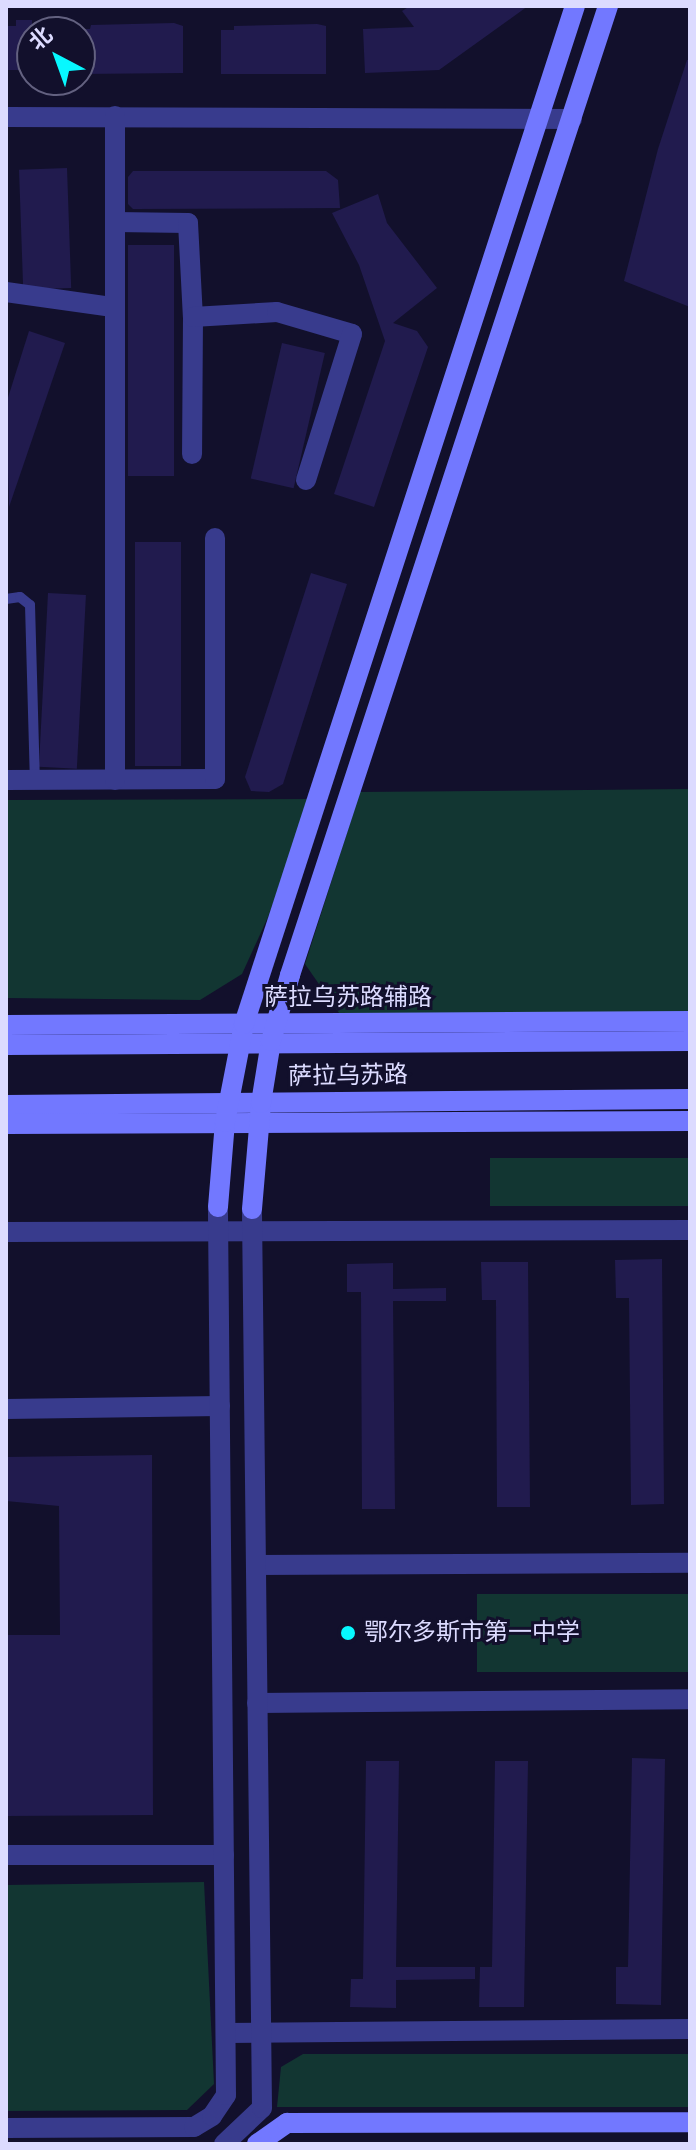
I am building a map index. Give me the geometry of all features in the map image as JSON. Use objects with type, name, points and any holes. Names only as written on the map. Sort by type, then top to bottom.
[{"type":"street","points":[[6,2128],[194,2127],[212,2116],[226,2095],[218,1207],[226,1113],[242,1033],[575,6]]},
{"type":"street","points":[[212,2116],[232,2141],[262,2108],[252,1209],[260,1113],[273,1033],[608,6]]},
{"type":"street","points":[[115,116],[115,780]]},
{"type":"street","points":[[6,117],[572,119]]},
{"type":"street","points":[[115,222],[188,223],[193,317],[192,454]]},
{"type":"street","points":[[6,292],[113,307]]},
{"type":"street","points":[[193,317],[277,312],[352,334],[306,480]]},
{"type":"street","points":[[6,780],[215,779],[215,538]]},
{"type":"street","name":"萨拉乌苏路辅路","points":[[273,1033],[690,1021]]},
{"type":"street","name":"萨拉乌苏路辅路","points":[[6,1025],[242,1033]]},
{"type":"street","name":"萨拉乌苏路","points":[[6,1045],[242,1033],[690,1041]]},
{"type":"street","name":"萨拉乌苏路","points":[[6,1105],[260,1113],[690,1099]]},
{"type":"street","points":[[6,1124],[226,1113]]},
{"type":"street","points":[[260,1113],[690,1121]]},
{"type":"street","points":[[6,1232],[690,1230]]},
{"type":"street","points":[[6,1409],[220,1406]]},
{"type":"street","points":[[256,1565],[690,1563]]},
{"type":"street","points":[[257,1703],[690,1699]]},
{"type":"street","points":[[6,1855],[224,1855]]},
{"type":"street","points":[[226,2033],[690,2029]]},
{"type":"street","points":[[257,2144],[287,2123],[690,2122]]},
{"type":"lane","points":[[6,599],[20,597],[30,605],[32,614],[35,780]]},
{"type":"green space","points":[[690,789],[690,1013],[346,1023],[305,964],[360,792]]},
{"type":"green space","points":[[310,799],[268,917],[242,974],[200,1000],[6,998],[6,800]]},
{"type":"green space","points":[[490,1158],[690,1158],[690,1206],[490,1206]]},
{"type":"green space","points":[[477,1594],[690,1594],[690,1672],[477,1672]]},
{"type":"green space","points":[[204,1882],[214,2084],[187,2110],[6,2111],[6,1885]]},
{"type":"green space","points":[[303,2054],[690,2054],[690,2107],[277,2107],[281,2067]]},
{"type":"building","points":[[410,6],[528,6],[439,70],[365,73],[363,29],[414,27],[402,11]]},
{"type":"building","points":[[174,23],[183,26],[183,73],[96,74],[96,25]]},
{"type":"building","points":[[6,26],[16,26],[16,70],[6,70]]},
{"type":"building","points":[[234,26],[326,26],[326,74],[221,74],[221,30],[234,30]]},
{"type":"building","points":[[687,60],[690,60],[690,307],[624,281],[658,149]]},
{"type":"building","points":[[67,168],[71,288],[23,290],[19,170]]},
{"type":"building","points":[[133,171],[326,171],[338,180],[340,208],[133,209],[128,204],[128,177]]},
{"type":"building","points":[[378,194],[387,223],[437,288],[393,323],[417,331],[428,347],[374,507],[334,494],[385,341],[359,265],[332,213]]},
{"type":"building","points":[[128,245],[174,245],[174,476],[128,476]]},
{"type":"building","points":[[29,331],[65,343],[9,507],[6,404]]},
{"type":"building","points":[[282,343],[325,353],[294,488],[251,478]]},
{"type":"building","points":[[135,542],[181,542],[181,766],[135,766]]},
{"type":"building","points":[[311,573],[347,584],[283,784],[269,792],[251,791],[245,777]]},
{"type":"building","points":[[48,593],[86,595],[77,769],[39,767]]},
{"type":"building","points":[[662,1259],[664,1504],[631,1505],[629,1298],[616,1298],[615,1260]]},
{"type":"building","points":[[481,1262],[528,1262],[530,1507],[497,1507],[496,1300],[482,1300]]},
{"type":"building","points":[[393,1263],[393,1289],[446,1288],[446,1301],[393,1301],[395,1509],[362,1509],[361,1292],[347,1292],[347,1264]]},
{"type":"building","points":[[152,1455],[153,1815],[6,1816],[6,1635],[60,1635],[59,1506],[6,1501],[6,1457]]},
{"type":"building","points":[[632,1758],[665,1759],[661,2005],[616,2004],[616,1967],[628,1967]]},
{"type":"building","points":[[366,1761],[399,1761],[396,1967],[475,1967],[475,1979],[396,1980],[396,2008],[350,2007],[351,1979],[363,1979]]},
{"type":"building","points":[[495,1761],[528,1761],[524,2007],[479,2007],[480,1967],[492,1967]]},
{"type":"place","name":"鄂尔多斯市第一中学","points":[[348,1633]]}]
